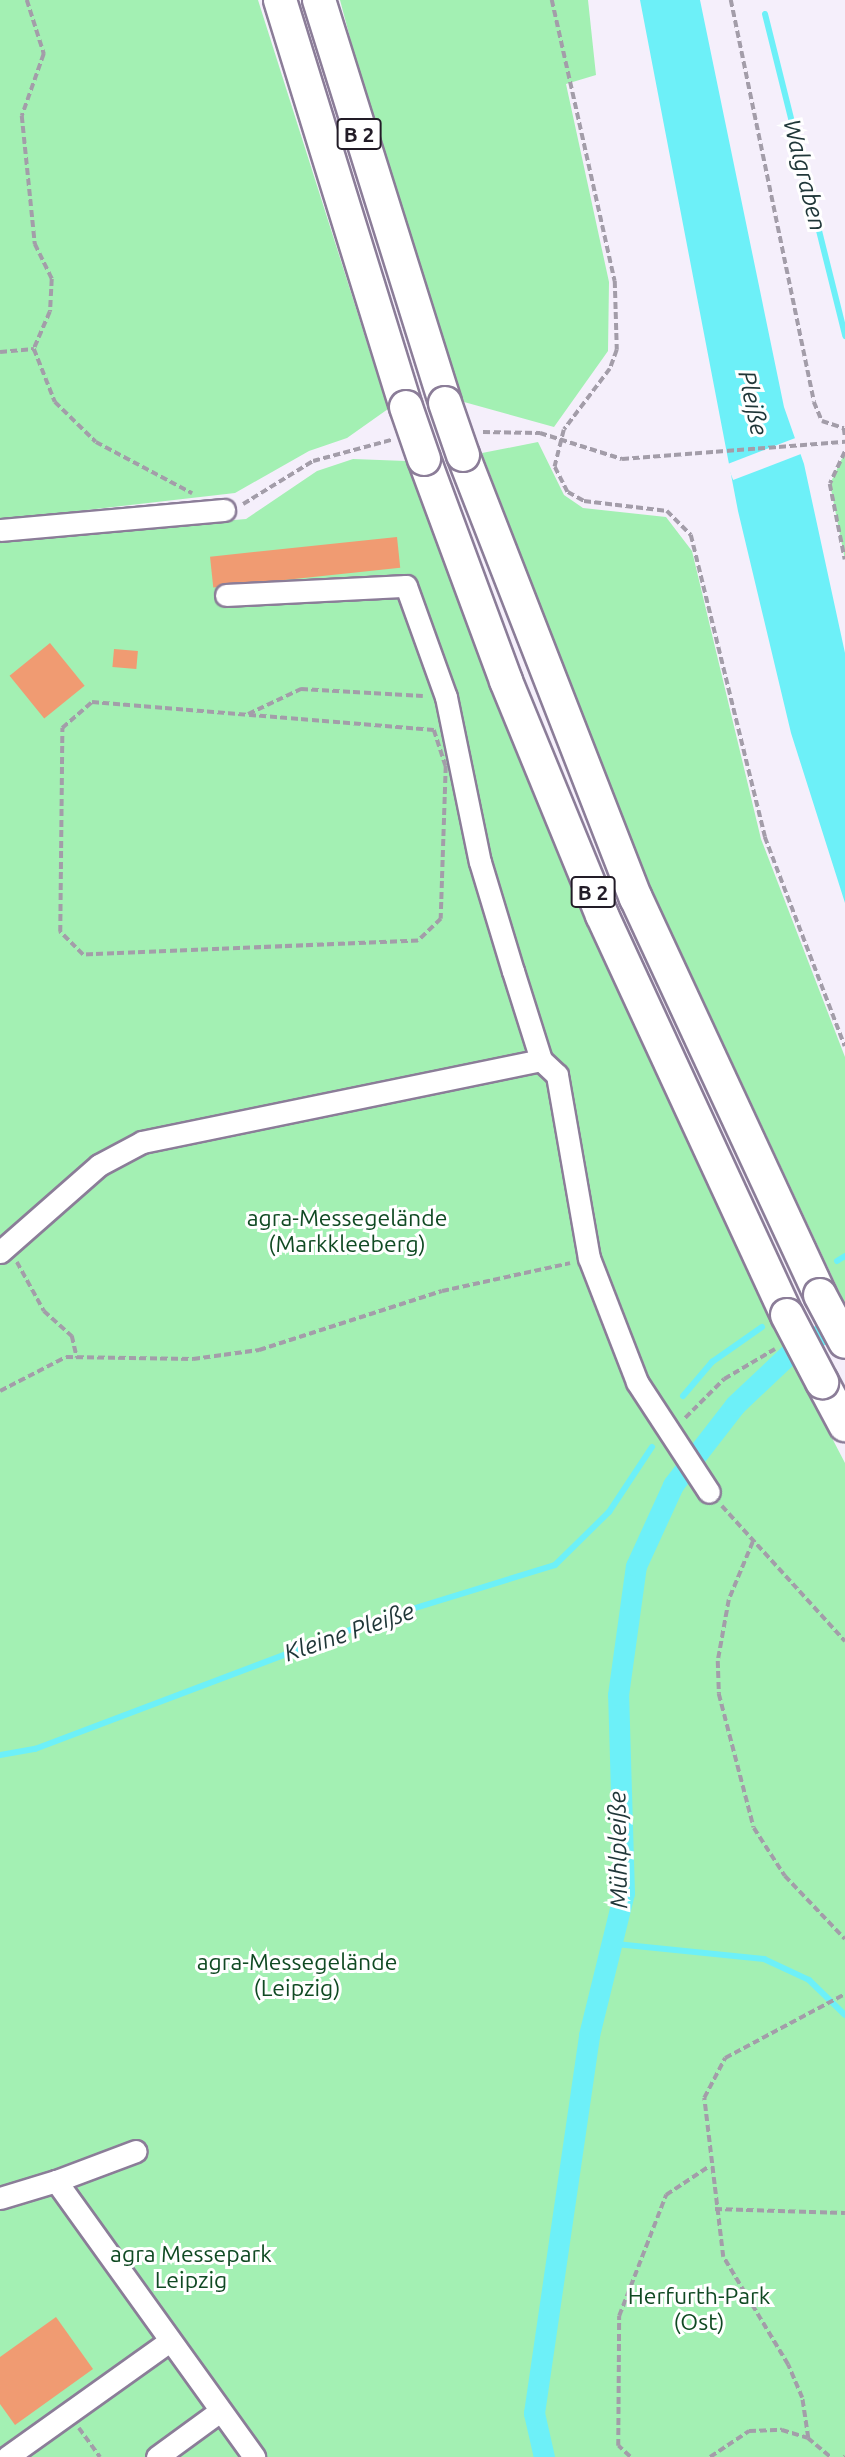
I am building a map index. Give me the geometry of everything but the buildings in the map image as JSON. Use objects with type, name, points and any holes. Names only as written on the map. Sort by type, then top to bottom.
[{"type":"highway","name":"B 2","points":[[280,0],[406,407],[506,681],[602,915],[787,1315],[845,1425]]},
{"type":"highway","name":"B 2","points":[[319,0],[463,455],[636,898],[820,1295],[845,1342]]},
{"type":"lane","points":[[0,530],[224,510]]},
{"type":"lane","points":[[226,594],[406,586],[446,697],[480,862],[541,1060],[556,1075],[589,1258],[612,1325],[668,1438],[705,1487]]},
{"type":"lane","points":[[3,1245],[99,1166],[142,1142],[541,1060]]},
{"type":"lane","points":[[0,2198],[56,2181],[136,2151]]},
{"type":"lane","points":[[56,2181],[168,2342],[254,2457]]},
{"type":"lane","points":[[7,2457],[168,2342]]},
{"type":"lane","points":[[157,2457],[220,2411]]},
{"type":"path","points":[[27,0],[44,54],[22,116],[35,244],[52,279],[50,312],[34,349],[55,402],[96,442],[224,510]]},
{"type":"path","points":[[552,0],[615,281],[617,350],[610,369],[564,430],[555,467],[568,492],[584,501],[667,511],[691,535],[765,837],[845,1046]]},
{"type":"path","points":[[731,0],[814,402],[822,421],[844,428],[845,436]]},
{"type":"path","points":[[0,352],[34,349]]},
{"type":"path","points":[[688,453],[845,442]]},
{"type":"path","points":[[845,452],[830,484],[845,560]]},
{"type":"path","points":[[248,715],[434,730],[446,766],[441,919],[418,941],[83,956],[60,932],[62,728],[92,702],[248,715],[301,689],[446,697]]},
{"type":"path","points":[[3,1245],[44,1311],[72,1336],[77,1357]]},
{"type":"path","points":[[0,1391],[38,1368],[77,1357],[193,1359],[259,1350],[442,1292],[589,1258]]},
{"type":"path","points":[[668,1438],[724,1379],[781,1347]]},
{"type":"path","points":[[705,1487],[845,1641]]},
{"type":"path","points":[[754,1542],[729,1600],[718,1661],[719,1695],[754,1828],[785,1876],[845,1939]]},
{"type":"path","points":[[808,2438],[802,2398],[788,2365],[730,2277],[708,2167],[704,2098],[725,2058],[816,2007],[845,1994]]},
{"type":"path","points":[[630,2457],[618,2446],[619,2316],[666,2195],[708,2167]]},
{"type":"path","points":[[715,2209],[845,2213]]},
{"type":"path","points":[[68,2412],[100,2457]]},
{"type":"path","points":[[709,2457],[749,2431],[808,2438],[831,2457]]},
{"type":"green space","points":[[0,0],[258,0],[388,409],[347,438],[309,451],[235,493],[0,520]]},
{"type":"green space","points":[[340,0],[588,0],[596,75],[566,84],[609,282],[608,351],[554,427],[464,402],[377,140]]},
{"type":"green space","points":[[538,442],[564,495],[583,508],[666,517],[692,551],[761,839],[845,1057],[845,1304],[639,862],[482,453]]},
{"type":"green space","points":[[845,452],[845,560],[830,484]]},
{"type":"green space","points":[[353,459],[406,461],[590,921],[772,1323],[845,1463],[845,2457],[0,2457],[0,540],[246,519],[317,471]]},
{"type":"water","name":"Pleiße","points":[[640,0],[700,0],[784,407],[804,464],[845,653],[845,903],[791,733],[738,511]]},
{"type":"pier","points":[[798,437],[804,453],[733,480],[727,464]]},
{"type":"waterway","name":"Walgraben","points":[[765,14],[845,336]]},
{"type":"waterway","name":"Kleine Pleiße","points":[[837,1261],[845,1256]]},
{"type":"waterway","name":"Mühlpleiße","points":[[544,2457],[534,2413],[589,2035],[624,1893],[618,1695],[636,1566],[673,1485],[735,1405],[788,1355],[845,1319]]},
{"type":"waterway","name":"Kleine Pleiße","points":[[683,1396],[712,1362],[762,1327]]},
{"type":"waterway","name":"Kleine Pleiße","points":[[0,1755],[35,1749],[373,1621],[555,1565],[609,1512],[652,1447]]},
{"type":"waterway","points":[[616,1944],[764,1959],[809,1980],[845,2015]]},
{"type":"park label","name":"agra-Messegelände (Markkleeberg)","points":[[347,1231]]},
{"type":"park label","name":"agra-Messegelände (Leipzig)","points":[[297,1975]]},
{"type":"park label","name":"agra Messepark Leipzig","points":[[191,2267]]},
{"type":"park label","name":"Herfurth-Park (Ost)","points":[[699,2309]]}]
